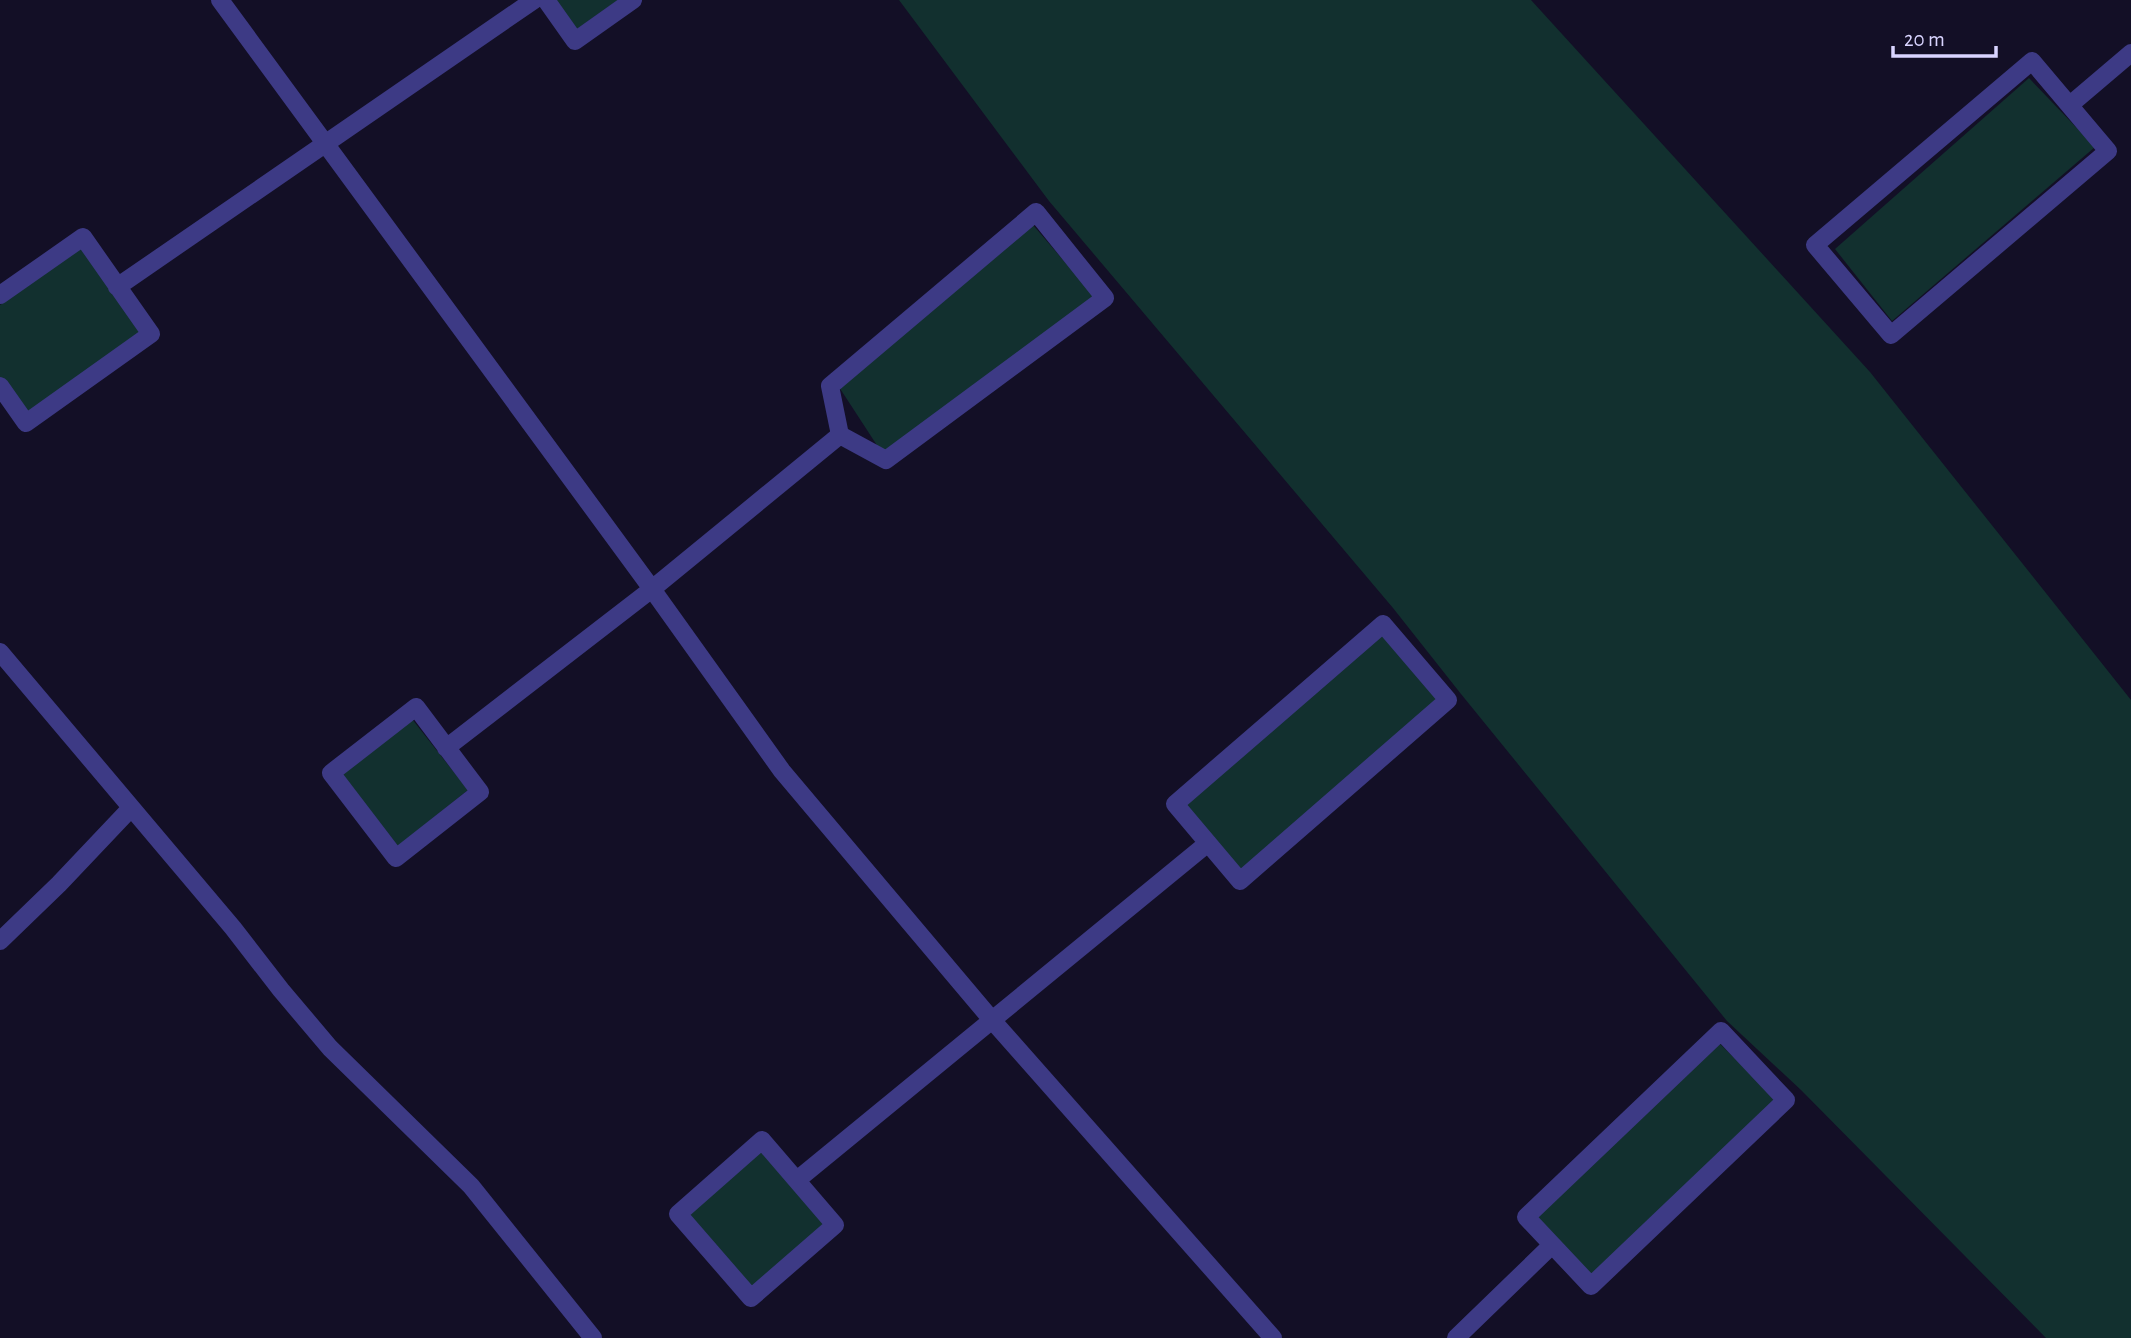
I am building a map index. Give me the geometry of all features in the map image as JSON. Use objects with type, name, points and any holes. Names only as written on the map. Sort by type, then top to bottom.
[{"type":"street","points":[[220,0],[652,589],[782,771],[992,1020],[1273,1338]]},
{"type":"street","points":[[117,287],[534,0]]},
{"type":"street","points":[[546,0],[575,41],[632,0]]},
{"type":"street","points":[[2071,104],[2131,53]]},
{"type":"street","points":[[2032,61],[2071,104],[2108,151],[1891,335],[1815,245],[2032,61]]},
{"type":"street","points":[[1036,212],[1105,298],[886,460],[840,435],[830,386],[1036,212]]},
{"type":"street","points":[[0,295],[83,237],[151,334],[26,423],[0,386]]},
{"type":"street","points":[[446,747],[652,589],[840,435]]},
{"type":"street","points":[[1382,624],[1448,700],[1240,881],[1208,843],[1175,804],[1382,624]]},
{"type":"street","points":[[0,652],[233,928],[330,1048],[471,1186],[593,1338]]},
{"type":"street","points":[[416,707],[446,747],[481,792],[396,858],[331,773],[416,707]]},
{"type":"street","points":[[0,941],[131,808]]},
{"type":"street","points":[[797,1180],[1208,843]]},
{"type":"street","points":[[1721,1031],[1786,1100],[1591,1286],[1552,1245],[1526,1217],[1721,1031]]},
{"type":"street","points":[[762,1140],[797,1180],[835,1225],[751,1298],[678,1214],[762,1140]]},
{"type":"street","points":[[1457,1338],[1552,1245]]},
{"type":"green space","points":[[556,0],[618,0],[577,29]]},
{"type":"green space","points":[[899,0],[1531,0],[1870,372],[2131,700],[2131,1338],[2046,1338],[1801,1090],[1727,1021],[1393,608],[1049,201]]},
{"type":"green space","points":[[2029,78],[2095,147],[1892,321],[1835,249]]},
{"type":"green space","points":[[1033,225],[1095,297],[882,453],[839,387]]},
{"type":"green space","points":[[81,246],[144,332],[27,416],[0,377],[0,305]]},
{"type":"green space","points":[[1382,633],[1440,698],[1240,872],[1184,805]]},
{"type":"green space","points":[[412,719],[468,790],[398,846],[342,774]]},
{"type":"green space","points":[[1718,1042],[1777,1100],[1591,1278],[1536,1218]]},
{"type":"green space","points":[[761,1151],[825,1224],[751,1290],[687,1217]]}]
